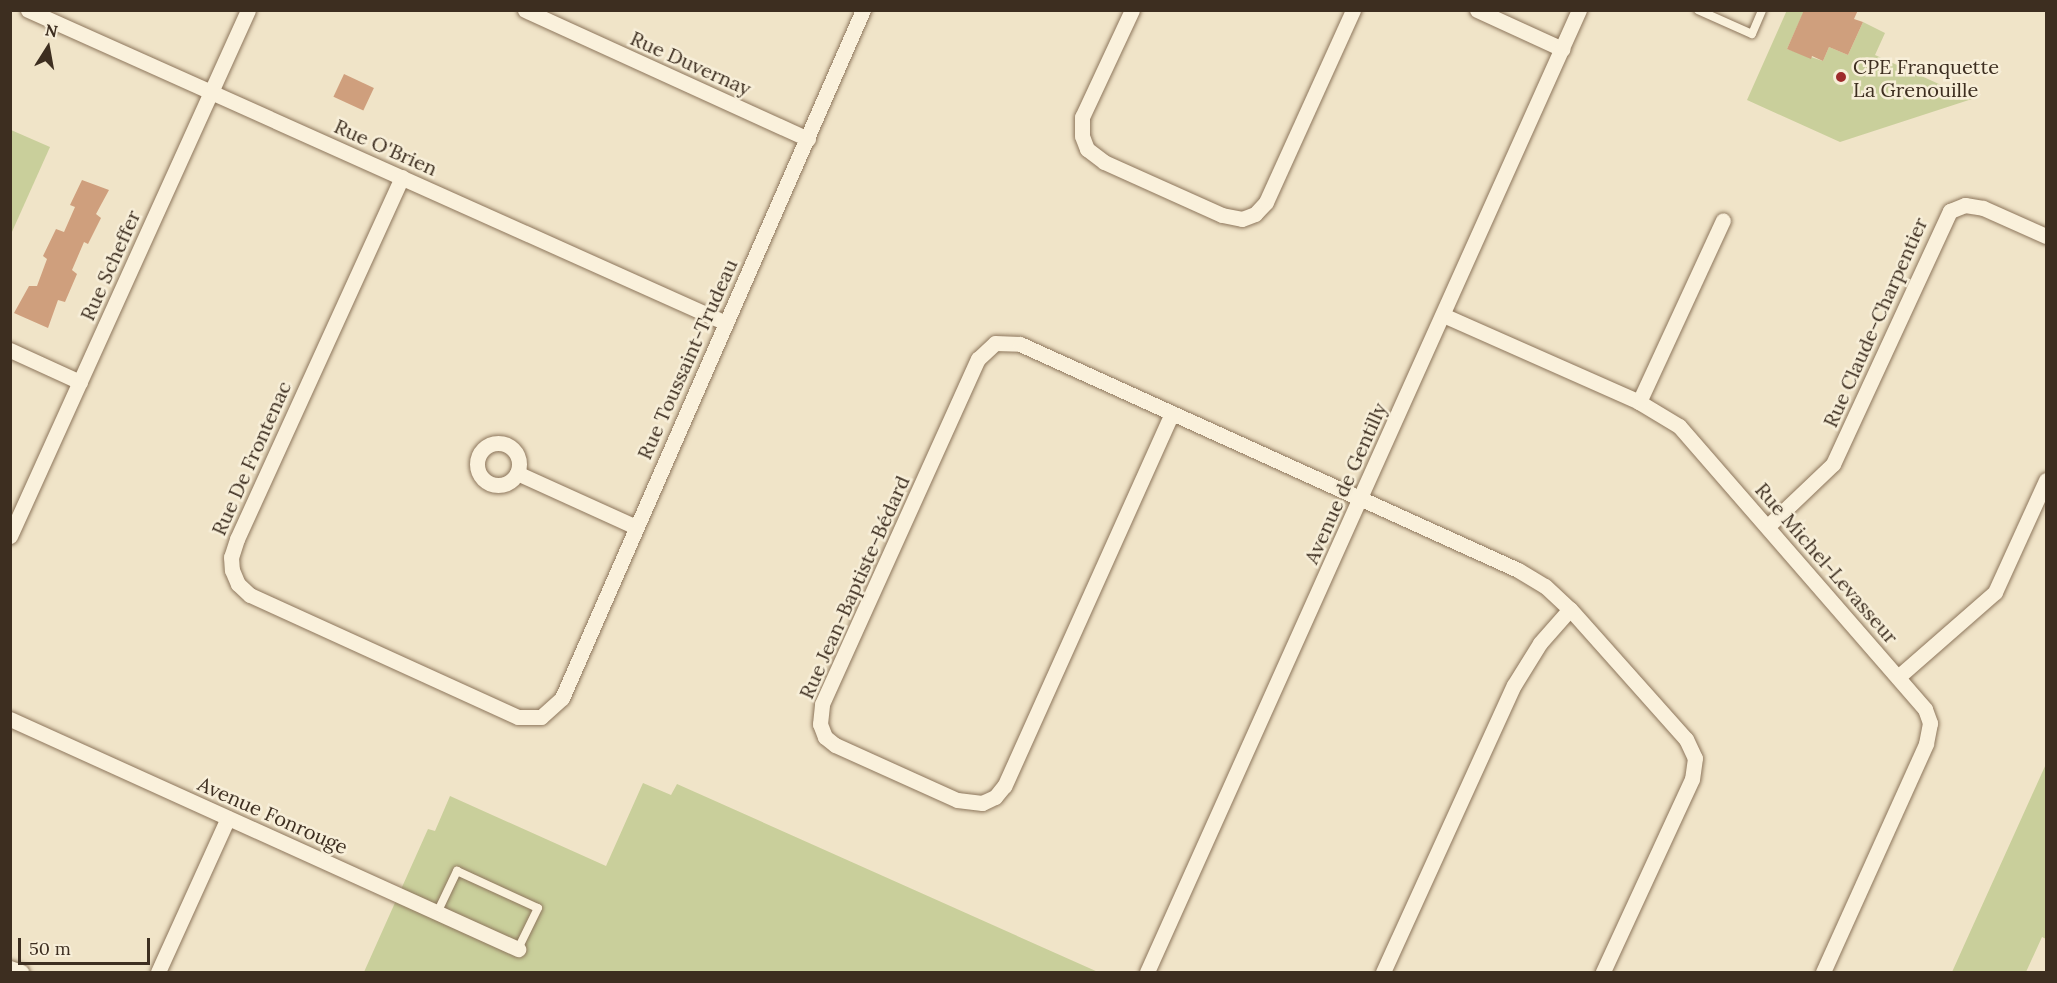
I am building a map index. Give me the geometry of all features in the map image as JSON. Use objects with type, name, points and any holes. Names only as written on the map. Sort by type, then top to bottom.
[{"type":"street","name":"Rue O'Brien","points":[[28,10],[726,323]]},
{"type":"street","name":"Rue Scheffer","points":[[10,536],[248,10]]},
{"type":"street","name":"Rue Duvernay","points":[[525,10],[808,139]]},
{"type":"street","name":"Rue Toussaint-Trudeau","points":[[541,717],[562,698],[863,10]]},
{"type":"street","points":[[1132,10],[1082,117],[1084,143],[1104,162],[1236,219],[1255,214],[1266,202],[1353,10]]},
{"type":"street","points":[[1477,10],[1562,49]]},
{"type":"street","name":"Avenue de Gentilly","points":[[1146,972],[1361,499],[1579,10]]},
{"type":"street","name":"Rue De Frontenac","points":[[402,177],[237,539],[231,557],[232,570],[238,584],[250,594],[518,717],[541,717]]},
{"type":"street","name":"Rue Claude-Charpentier","points":[[1768,526],[1819,481],[1833,464],[1950,211],[1965,205],[1983,208],[2046,236]]},
{"type":"street","points":[[1640,402],[1723,220]]},
{"type":"street","name":"Rue Michel-Levasseur","points":[[1443,315],[1640,402],[1687,433],[1925,709],[1929,736],[1823,972]]},
{"type":"street","name":"Rue Jean-Baptiste-Bédard","points":[[1172,413],[1009,775],[995,797],[982,803],[957,800],[830,741],[820,724],[822,704],[982,352],[995,343],[1020,344],[1172,413],[1361,499]]},
{"type":"street","points":[[10,350],[80,382]]},
{"type":"street","points":[[517,473],[636,527]]},
{"type":"street","points":[[1898,677],[1995,592],[2046,480]]},
{"type":"street","points":[[1361,499],[1525,574],[1570,609],[1686,739],[1695,758],[1692,779],[1603,972]]},
{"type":"street","points":[[1383,972],[1505,702],[1540,643],[1570,609]]},
{"type":"street","name":"Avenue Fonrouge","points":[[10,719],[518,949]]},
{"type":"street","points":[[158,972],[228,818]]},
{"type":"street","points":[[10,968],[21,972]]},
{"type":"lane","points":[[1698,10],[1752,34],[1762,10]]},
{"type":"lane","points":[[437,912],[456,871],[528,903],[538,908],[518,949]]},
{"type":"green space","name":"CPE Franquette La Grenouille","points":[[1787,10],[1804,11],[1787,49],[1823,61],[1829,47],[1848,55],[1863,22],[1885,33],[1875,55],[1972,99],[1840,142],[1747,100]]},
{"type":"green space","points":[[11,130],[50,147],[11,234]]},
{"type":"green space","points":[[2046,764],[2046,939],[2042,937],[2026,972],[1952,972]]},
{"type":"green space","points":[[643,783],[671,795],[677,784],[1098,972],[364,972],[428,829],[435,831],[450,796],[606,866]]},
{"type":"building","points":[[1804,10],[1858,10],[1854,19],[1863,22],[1848,55],[1829,47],[1823,61],[1812,56],[1811,59],[1787,49]]},
{"type":"building","points":[[344,74],[374,88],[363,111],[333,97]]},
{"type":"building","points":[[82,180],[109,190],[96,214],[101,218],[88,244],[84,242],[72,270],[77,274],[65,302],[58,300],[48,328],[14,313],[29,286],[37,286],[47,259],[43,256],[56,229],[64,232],[75,207],[70,205]]},
{"type":"place","name":"CPE Franquette La Grenouille","points":[[1841,77]]}]
